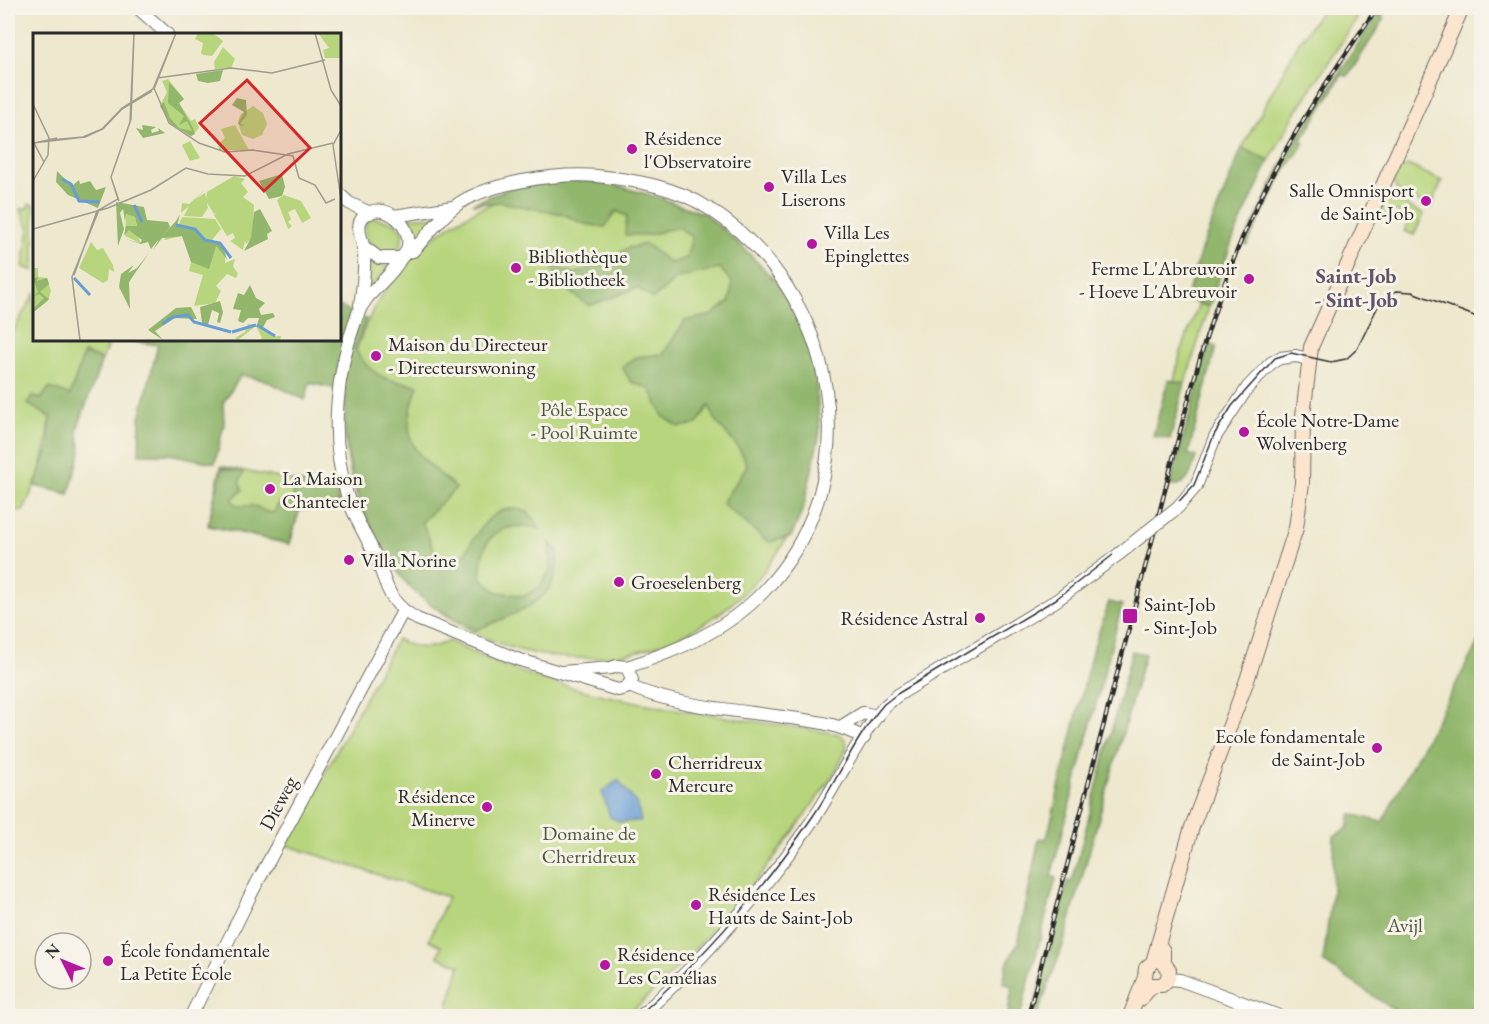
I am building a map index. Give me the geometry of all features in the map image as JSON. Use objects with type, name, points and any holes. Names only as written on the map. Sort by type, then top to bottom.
[{"type":"main road","points":[[1158,962],[1158,943],[1192,827],[1247,680],[1296,528],[1308,359],[1317,330],[1462,8]]},
{"type":"main road","points":[[1149,981],[1162,985],[1168,979],[1169,970],[1158,962]]},
{"type":"main road","points":[[1132,1011],[1149,981],[1146,968],[1158,962]]},
{"type":"street","points":[[138,8],[166,33]]},
{"type":"street","points":[[340,195],[349,203],[370,213],[394,216],[426,214],[454,207],[504,186],[547,177],[581,175],[658,186],[707,207],[749,242],[787,288],[814,337],[825,380],[830,432],[821,489],[803,534],[764,591],[695,641],[627,667],[562,672]]},
{"type":"street","points":[[349,203],[351,211],[360,222],[364,247],[364,285],[338,385],[341,470],[349,501],[375,554],[384,584],[403,611],[486,648],[622,690],[629,686],[632,677],[627,667]]},
{"type":"street","points":[[364,247],[379,258],[403,255],[412,251],[454,207]]},
{"type":"street","points":[[360,222],[370,213]]},
{"type":"street","points":[[358,312],[403,255],[408,235],[402,223],[394,216]]},
{"type":"street","points":[[641,1017],[695,964],[755,897],[820,809],[878,716],[898,695],[1057,600],[1178,507],[1196,486],[1215,437],[1248,387],[1275,360],[1292,356],[1308,359]]},
{"type":"street","name":"Dieweg","points":[[191,1017],[250,896],[403,611]]},
{"type":"street","points":[[611,669],[608,679],[612,686]]},
{"type":"street","points":[[629,686],[645,693],[712,706],[842,726],[864,738]]},
{"type":"street","points":[[842,726],[863,713],[878,716]]},
{"type":"street","points":[[1168,979],[1190,984],[1279,1017]]},
{"type":"green space","points":[[1323,8],[1364,8],[1296,112],[1269,161],[1242,148],[1299,42]]},
{"type":"green space","points":[[1381,8],[1388,8],[1381,17],[1384,19],[1348,76],[1342,75],[1301,141],[1304,143],[1282,176],[1247,245],[1244,243],[1287,154]]},
{"type":"green space","points":[[1242,148],[1269,161],[1232,241],[1209,307],[1186,299],[1202,247]]},
{"type":"green space","name":"Salle Omnisport de Saint-Job","points":[[1408,165],[1442,181],[1431,207],[1410,198],[1407,206],[1424,214],[1414,235],[1404,231],[1410,218],[1392,210],[1386,222],[1377,218],[1387,197],[1404,204],[1407,196],[1396,190],[1396,185],[1392,183],[1400,167],[1404,168]]},
{"type":"green space","points":[[565,180],[603,182],[654,196],[705,214],[743,247],[779,285],[805,333],[816,381],[820,432],[804,506],[791,537],[768,542],[722,503],[747,466],[739,449],[717,422],[709,405],[697,424],[679,427],[663,416],[650,389],[631,382],[622,367],[636,357],[663,354],[685,321],[712,315],[730,301],[732,283],[720,268],[677,278],[653,299],[637,288],[589,306],[571,293],[548,264],[575,274],[605,263],[628,248],[646,244],[670,263],[686,258],[692,238],[679,227],[647,235],[625,235],[627,216],[616,211],[605,227],[584,224],[563,214],[500,202],[472,204],[510,188]]},
{"type":"green space","name":"Pôle Espace - Pool Ruimte","points":[[581,186],[627,191],[671,204],[712,226],[748,255],[777,291],[799,332],[812,376],[817,422],[812,468],[799,512],[777,553],[748,589],[712,618],[671,640],[627,653],[581,658],[535,653],[491,640],[450,618],[414,589],[385,553],[363,512],[350,468],[345,422],[350,376],[363,332],[385,291],[414,255],[450,226],[491,204],[535,191]]},
{"type":"green space","points":[[29,204],[33,205],[33,271],[23,267],[29,229],[20,209],[28,208]]},
{"type":"green space","points":[[437,216],[412,247],[405,218]]},
{"type":"green space","points":[[373,218],[393,222],[402,230],[402,240],[398,250],[385,256],[369,241],[365,227],[367,221]]},
{"type":"green space","points":[[369,262],[389,267],[369,290]]},
{"type":"green space","points":[[33,296],[33,340],[110,340],[102,360],[84,353],[70,395],[41,399],[32,396],[28,404],[50,416],[41,465],[23,511],[8,509],[8,340]]},
{"type":"green space","points":[[1199,303],[1209,307],[1185,383],[1174,381],[1180,355]]},
{"type":"green space","points":[[340,306],[366,319],[355,349],[367,366],[381,376],[397,382],[418,385],[409,421],[413,445],[429,465],[456,488],[422,522],[441,567],[459,563],[480,530],[493,516],[500,511],[516,509],[528,512],[540,528],[513,527],[494,535],[484,551],[481,578],[497,592],[524,596],[539,588],[551,569],[550,543],[558,551],[557,569],[549,589],[531,605],[476,630],[432,605],[410,587],[379,544],[358,495],[346,444],[346,391],[310,383],[305,400],[267,381],[241,375],[223,403],[224,424],[215,463],[169,454],[139,454],[140,418],[158,345],[126,340],[340,340]]},
{"type":"green space","points":[[1209,344],[1216,347],[1188,454],[1196,457],[1188,478],[1181,484],[1170,486]]},
{"type":"green space","points":[[84,353],[102,360],[77,430],[81,451],[69,494],[35,486],[49,445],[50,417],[28,404],[32,396],[41,399],[49,388],[70,395]]},
{"type":"green space","points":[[1168,380],[1185,383],[1170,439],[1153,436]]},
{"type":"green space","points":[[221,466],[335,490],[340,503],[299,511],[290,544],[208,526]]},
{"type":"green space","points":[[222,468],[244,472],[239,483],[243,490],[232,499],[239,505],[254,506],[267,513],[273,513],[281,501],[294,500],[292,482],[335,490],[339,503],[299,511],[289,544],[208,525]]},
{"type":"green space","points":[[1109,602],[1122,605],[1051,876],[1056,878],[1020,1016],[1008,1016],[1012,986],[1003,983],[1007,964],[1019,940],[1039,838],[1045,839],[1048,834],[1091,655]]},
{"type":"green space","name":"Avijl","points":[[1481,637],[1481,1016],[1403,1016],[1323,962],[1332,892],[1334,836],[1348,828],[1351,814],[1382,822]]},
{"type":"green space","name":"Domaine de Cherridreux","points":[[397,639],[422,648],[449,641],[539,678],[588,692],[690,712],[839,734],[846,740],[847,747],[829,782],[744,895],[676,969],[627,1016],[445,1016],[460,965],[438,957],[441,946],[429,940],[448,897],[286,845]]},
{"type":"green space","points":[[1132,651],[1145,654],[1063,945],[1037,1016],[1032,1016],[1067,881],[1072,882]]},
{"type":"water","points":[[618,780],[637,804],[641,821],[620,822],[610,817],[602,792]]},
{"type":"tram line","points":[[638,1016],[732,922],[774,870],[813,816],[864,730],[884,704],[1056,599],[1171,510],[1194,485],[1214,435],[1232,406],[1275,358],[1291,353],[1331,362],[1346,359],[1357,349],[1381,300],[1396,291],[1412,292],[1482,319]]},
{"type":"railway","points":[[1028,1016],[1185,411],[1210,325],[1241,242],[1285,150],[1329,78],[1377,8]]},
{"type":"place","name":"Résidence l'Observatoire","points":[[632,149]]},
{"type":"place","name":"Villa Les Liserons","points":[[769,187]]},
{"type":"place","name":"Salle Omnisport de Saint-Job","points":[[1426,201]]},
{"type":"place","name":"Villa Les Epinglettes","points":[[812,244]]},
{"type":"place","name":"Bibliothèque - Bibliotheek","points":[[516,268]]},
{"type":"place","name":"Ferme L'Abreuvoir - Hoeve L'Abreuvoir","points":[[1249,279]]},
{"type":"place","name":"Maison du Directeur - Directeurswoning","points":[[376,356]]},
{"type":"place","name":"École Notre-Dame Wolvenberg","points":[[1244,432]]},
{"type":"place","name":"La Maison Chantecler","points":[[270,489]]},
{"type":"place","name":"Villa Norine","points":[[349,560]]},
{"type":"place","name":"Groeselenberg","points":[[619,582]]},
{"type":"place","name":"Saint-Job - Sint-Job","points":[[1130,616]]},
{"type":"place","name":"Résidence Astral","points":[[980,618]]},
{"type":"place","name":"Ecole fondamentale de Saint-Job","points":[[1377,748]]},
{"type":"place","name":"Cherridreux Mercure","points":[[656,774]]},
{"type":"place","name":"Résidence Minerve","points":[[487,807]]},
{"type":"place","name":"Résidence Les Hauts de Saint-Job","points":[[696,905]]},
{"type":"place","name":"École fondamentale La Petite École","points":[[108,961]]},
{"type":"place","name":"Résidence Les Camélias","points":[[605,965]]},
{"type":"district","name":"Saint-Job - Sint-Job","points":[[1356,287]]}]
